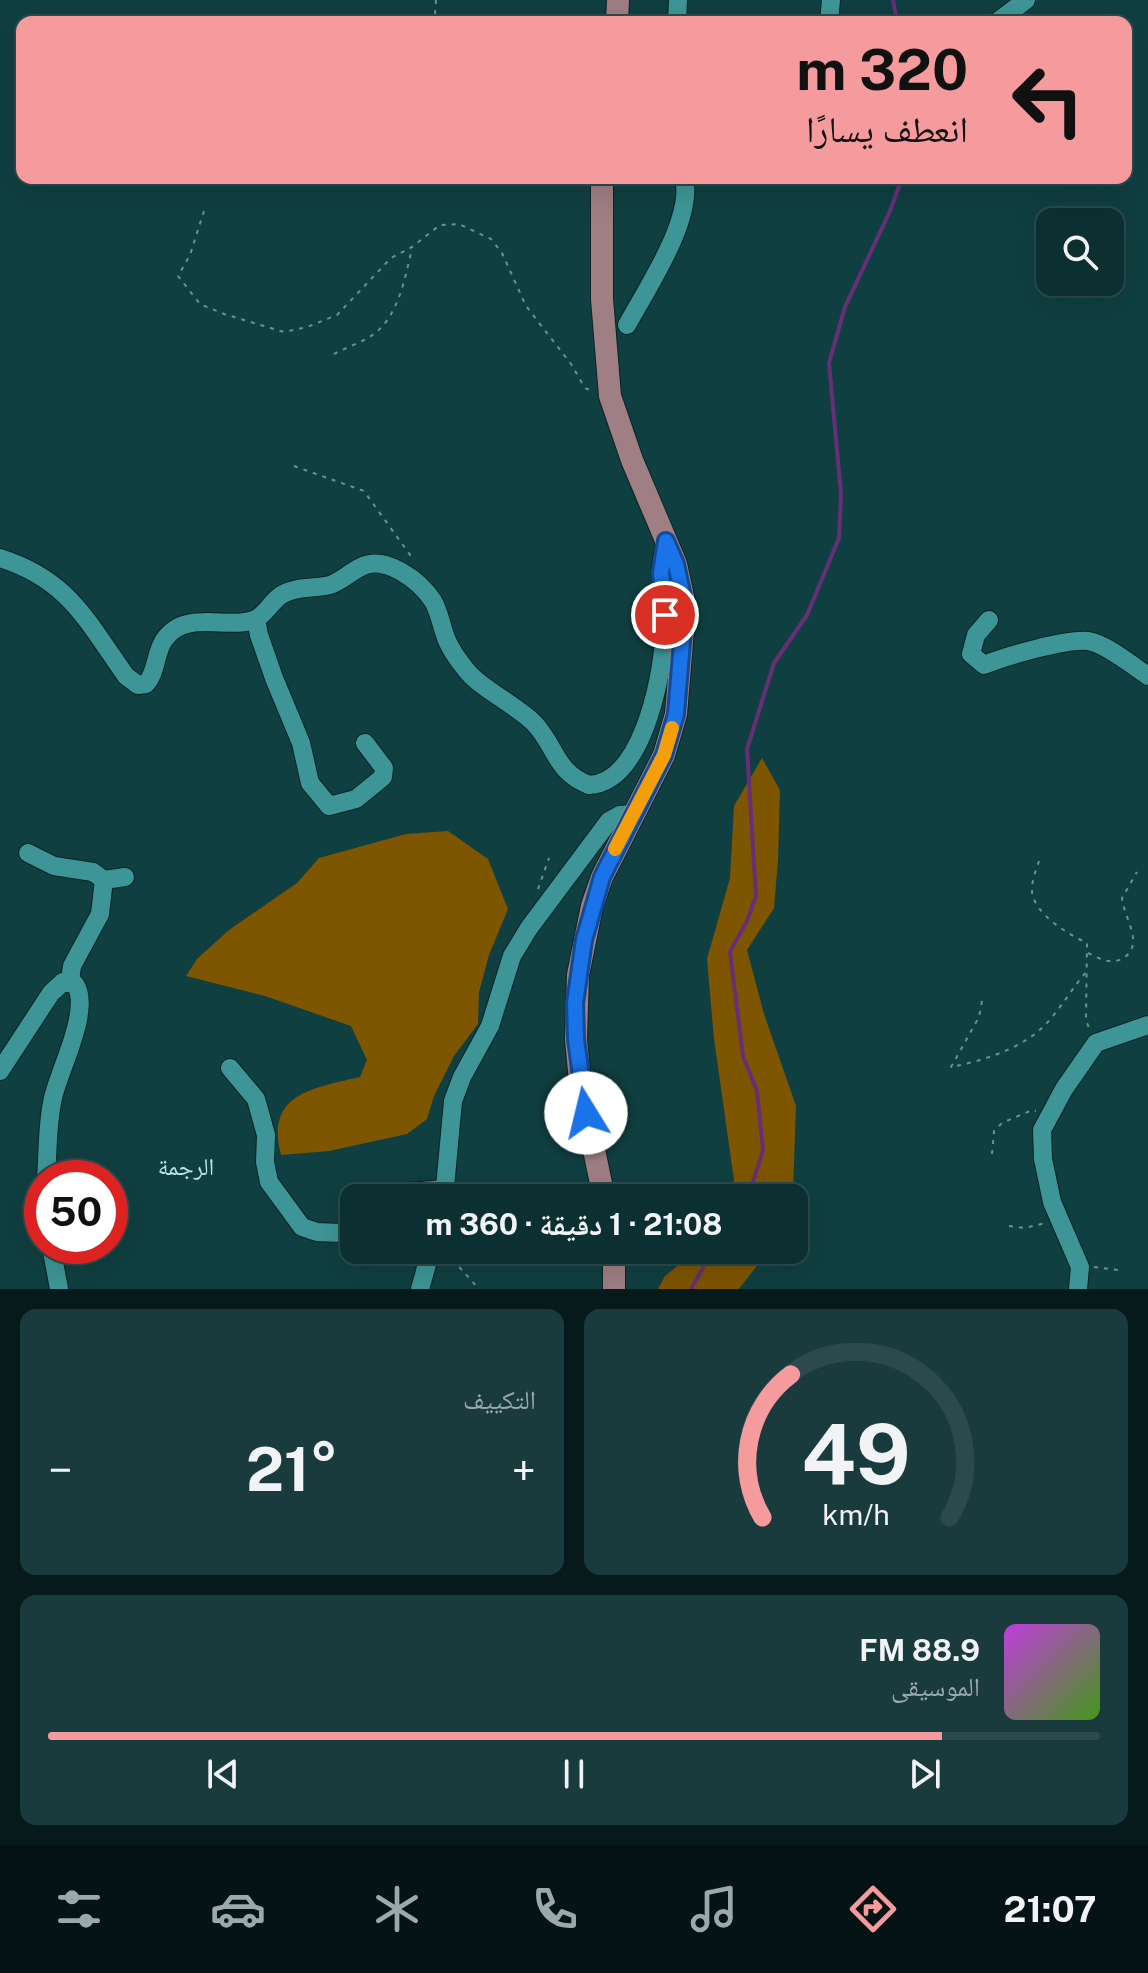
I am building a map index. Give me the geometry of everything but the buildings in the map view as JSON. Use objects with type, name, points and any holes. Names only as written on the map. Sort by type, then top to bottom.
[{"type":"main road","points":[[601,1184],[580,1082],[575,1003],[584,940],[602,877],[664,755],[676,714],[685,606],[676,564],[632,460],[610,396],[602,299],[602,184]]},
{"type":"main road","points":[[614,1264],[614,1289]]},
{"type":"street","points":[[1005,16],[1026,0]]},
{"type":"street","points":[[627,325],[681,217],[684,184]]},
{"type":"street","points":[[0,558],[28,567],[67,595],[87,618],[126,676],[138,685],[146,684],[150,679],[158,652],[172,631],[211,620],[256,619],[281,595],[335,583],[363,566],[377,562],[387,565],[422,588],[433,601],[446,638],[470,676],[509,702],[533,723],[545,736],[556,759],[572,777],[589,785],[597,785],[617,774],[628,761],[639,740],[654,695],[664,640],[661,573],[666,541]]},
{"type":"street","points":[[256,619],[269,664],[301,743],[310,783],[329,806],[356,799],[383,777],[384,768],[365,743]]},
{"type":"street","points":[[989,620],[976,635],[971,654],[984,665],[1008,656],[1090,641],[1148,676]]},
{"type":"street","points":[[446,1184],[450,1119],[458,1087],[490,1026],[512,956],[609,821],[620,815],[632,814]]},
{"type":"street","points":[[28,853],[54,866],[93,872],[104,880],[125,877]]},
{"type":"street","points":[[70,981],[72,966],[100,914],[104,880]]},
{"type":"street","points":[[0,1071],[51,993],[63,982],[70,981],[79,989],[79,1008],[73,1039],[54,1095],[47,1160]]},
{"type":"street","points":[[1078,1289],[1080,1267],[1058,1219],[1043,1159],[1042,1130],[1086,1053],[1096,1043],[1148,1025]]},
{"type":"street","points":[[230,1068],[256,1099],[266,1135],[265,1162],[269,1182],[302,1227],[317,1232],[340,1233]]},
{"type":"street","points":[[54,1264],[59,1289]]},
{"type":"street","points":[[420,1289],[427,1264]]},
{"type":"path","points":[[435,14],[436,0]]},
{"type":"path","points":[[204,211],[190,255],[178,276],[200,304],[284,332],[337,315],[391,258],[412,247],[440,225],[459,224],[491,239],[502,253],[526,306],[571,364],[585,388],[610,396]]},
{"type":"path","points":[[334,354],[375,333],[390,315],[402,287],[412,247]]},
{"type":"path","points":[[294,466],[364,491],[413,556],[409,578]]},
{"type":"path","points":[[548,903],[537,890],[549,858]]},
{"type":"path","points":[[1039,861],[1031,890],[1033,897],[1043,913],[1071,936],[1087,943],[1086,1020],[1096,1043]]},
{"type":"path","points":[[1087,953],[1105,961],[1119,961],[1132,952],[1135,943],[1122,898],[1137,872]]},
{"type":"path","points":[[982,1001],[979,1017],[951,1067],[1013,1047],[1035,1034],[1045,1026],[1087,971]]},
{"type":"path","points":[[992,1154],[994,1131],[1002,1123],[1032,1110],[1049,1115]]},
{"type":"path","points":[[1009,1226],[1024,1228],[1058,1219]]},
{"type":"path","points":[[456,1264],[479,1289]]},
{"type":"path","points":[[1080,1267],[1099,1266],[1118,1270]]},
{"type":"shaded area","points":[[762,758],[780,790],[778,860],[774,908],[747,950],[764,1014],[796,1106],[793,1184],[733,1184],[707,959],[730,878],[734,806]]},
{"type":"shaded area","points":[[448,831],[488,859],[508,909],[489,955],[479,992],[478,1024],[454,1056],[434,1096],[427,1119],[407,1134],[329,1151],[281,1155],[278,1134],[280,1118],[287,1106],[311,1090],[360,1077],[367,1060],[351,1026],[265,996],[186,976],[197,959],[229,930],[297,883],[319,858],[406,834]]},
{"type":"shaded area","points":[[680,1264],[758,1264],[739,1289],[658,1289],[665,1276]]},
{"type":"waterway","points":[[893,0],[896,16]]},
{"type":"waterway","points":[[752,1184],[763,1150],[757,1091],[743,1056],[730,952],[756,896],[747,749],[774,663],[807,615],[839,538],[841,494],[829,363],[845,307],[900,184]]},
{"type":"waterway","points":[[691,1289],[705,1264]]},
{"type":"slow traffic","points":[[615,849],[664,755],[672,728]]},
{"type":"district","name":"الرجمة","points":[[186,1166]]},
{"type":"route","points":[[586,1113],[580,1082],[575,1003],[584,940],[602,877],[664,755],[676,714],[685,606],[676,564],[666,541],[661,573],[665,615]]}]
